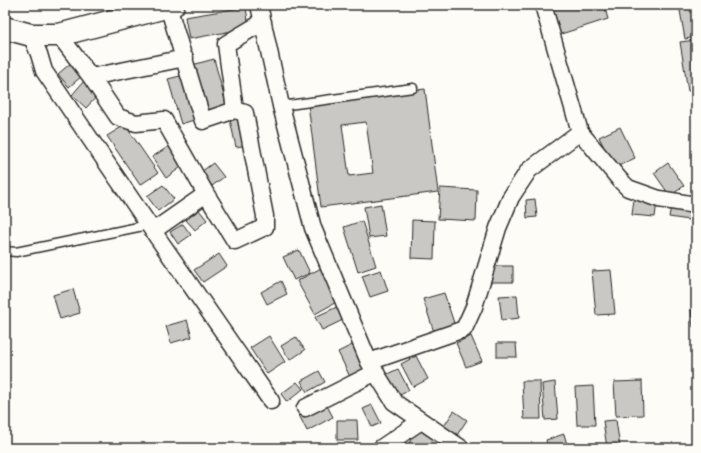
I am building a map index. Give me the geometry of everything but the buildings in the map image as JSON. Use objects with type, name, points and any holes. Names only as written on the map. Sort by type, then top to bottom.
[{"type":"main road","points":[[5,28],[31,35],[59,35],[171,5]]},
{"type":"street","points":[[59,35],[118,117],[136,123],[164,120],[206,194],[236,241],[265,227],[265,216],[245,113],[235,110],[203,121],[184,58],[171,5]]},
{"type":"street","points":[[259,5],[282,106],[313,228],[372,367],[394,402],[461,448]]},
{"type":"street","points":[[543,5],[580,132],[628,188],[659,199],[696,205]]},
{"type":"street","points":[[235,110],[226,44],[264,22]]},
{"type":"street","points":[[31,35],[40,54],[44,71],[150,228],[271,401]]},
{"type":"street","points":[[90,77],[184,58]]},
{"type":"street","points":[[305,408],[372,367],[464,329],[474,307],[498,228],[511,197],[529,170],[580,132]]},
{"type":"street","points":[[150,228],[206,194]]},
{"type":"street","points":[[381,448],[421,421]]},
{"type":"lane","points":[[282,106],[413,88]]},
{"type":"lane","points":[[5,251],[16,252],[150,228]]}]
